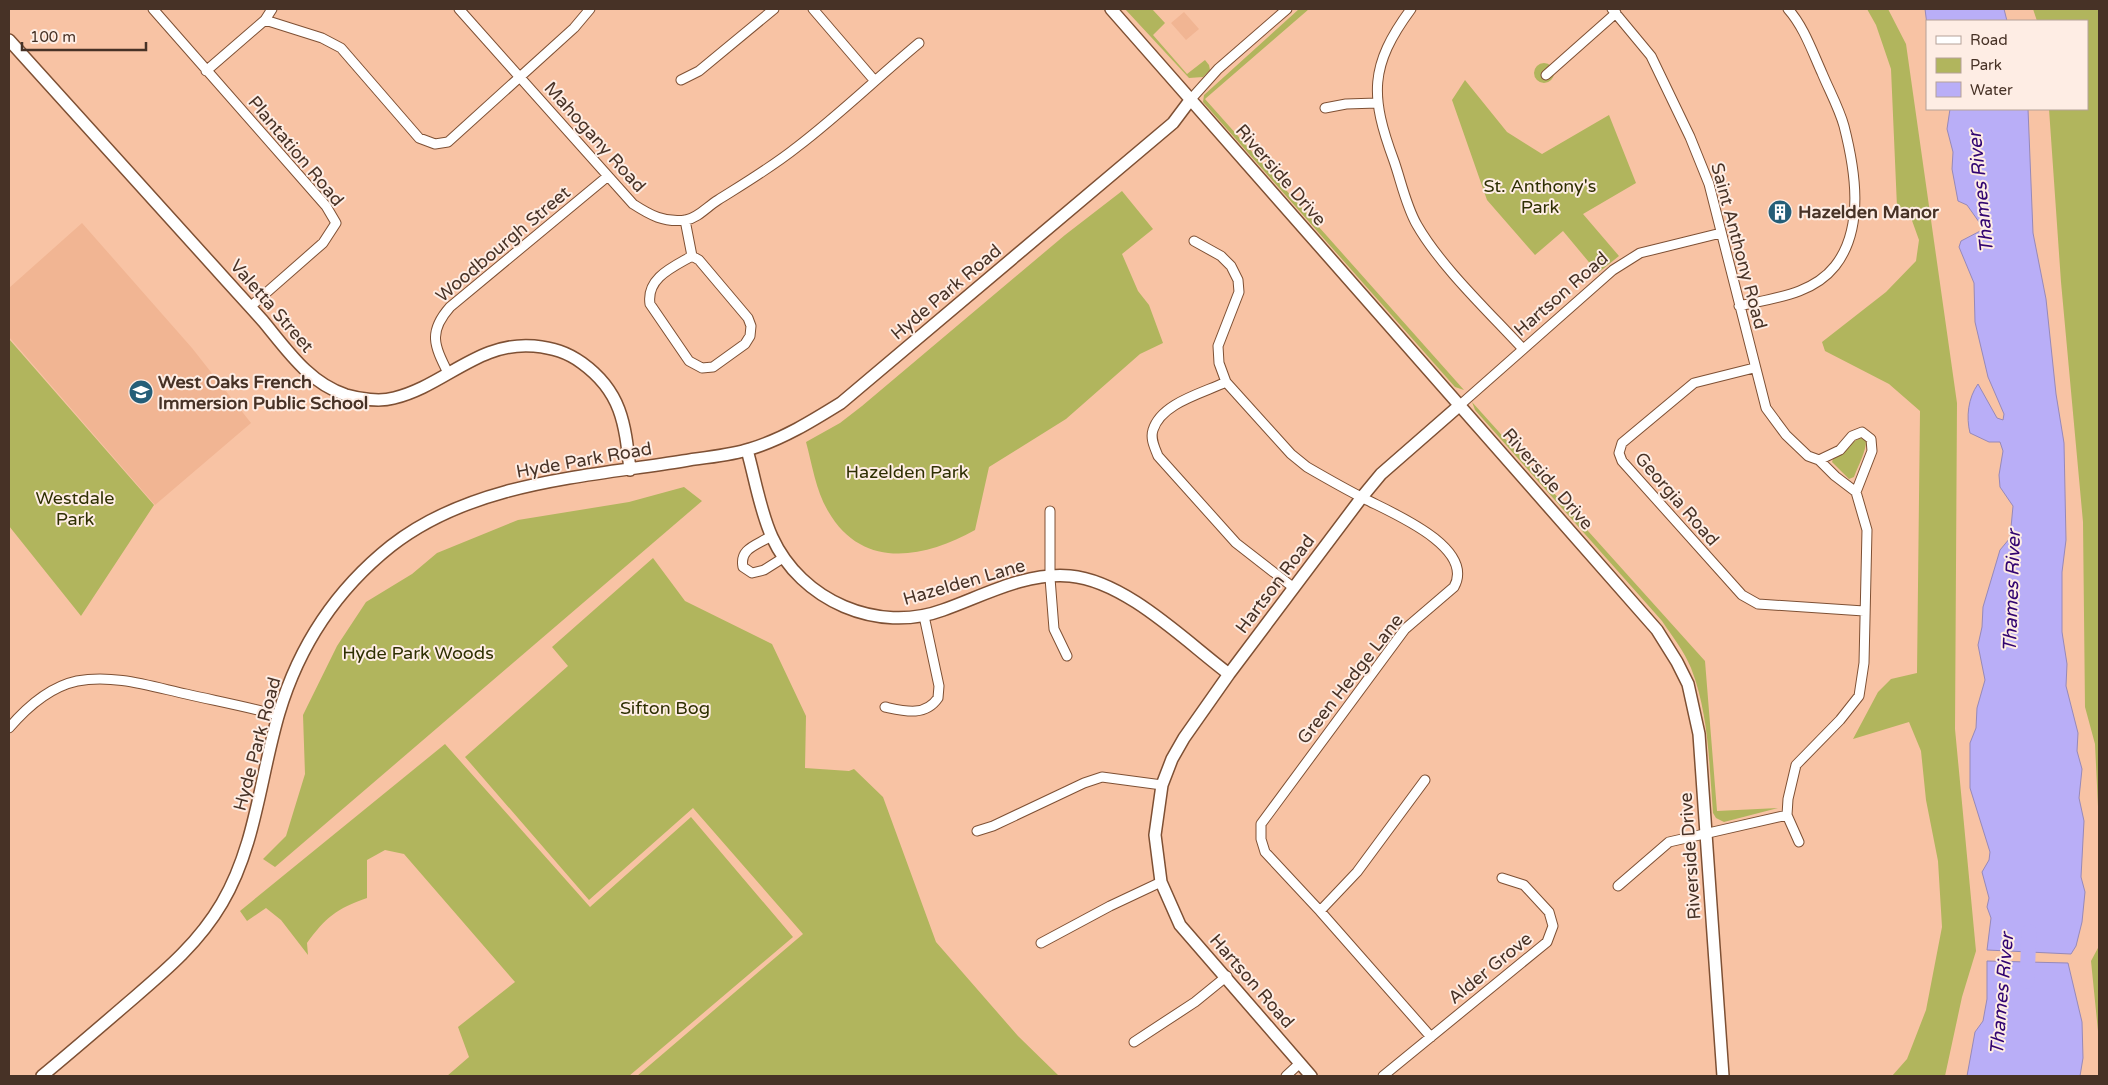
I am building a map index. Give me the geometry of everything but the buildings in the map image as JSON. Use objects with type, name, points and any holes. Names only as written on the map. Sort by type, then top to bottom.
[{"type":"main road","name":"Riverside Drive","points":[[1112,9],[1657,630],[1677,662],[1688,684],[1698,734],[1723,1076]]},
{"type":"main road","name":"Valetta Street","points":[[9,40],[303,368],[325,386],[347,395],[370,399],[391,399],[429,385],[448,372],[484,354],[513,346],[543,347],[568,352],[601,380],[618,404],[624,423],[630,470]]},
{"type":"main road","name":"Hyde Park Road","points":[[42,1076],[180,959],[206,928],[224,901],[244,855],[278,715],[294,671],[322,620],[356,576],[394,544],[449,511],[527,485],[747,450],[801,428],[841,403],[1174,123],[1191,99]]},
{"type":"main road","name":"Hartson Road","points":[[1311,1076],[1227,976],[1180,925],[1161,882],[1155,835],[1162,785],[1172,759],[1184,738],[1228,674],[1362,497],[1381,474],[1460,405]]},
{"type":"main road","name":"Hazelden Lane","points":[[747,450],[771,536],[783,558],[802,579],[828,598],[860,614],[901,620],[924,616],[1025,580],[1070,576],[1098,583],[1129,597],[1228,674]]},
{"type":"street","name":"Plantation Road","points":[[153,9],[326,206],[336,223],[323,243],[250,307]]},
{"type":"street","points":[[206,71],[265,20],[272,9]]},
{"type":"street","name":"Mahogany Road","points":[[459,9],[633,204],[658,219],[685,220]]},
{"type":"street","points":[[265,20],[322,38],[341,48],[419,138],[435,144],[448,142],[574,28],[590,9]]},
{"type":"street","points":[[681,80],[699,71],[774,9]]},
{"type":"street","points":[[813,9],[874,80]]},
{"type":"street","name":"Hyde Park Road","points":[[1191,99],[1218,69],[1286,9]]},
{"type":"street","points":[[1411,9],[1393,33],[1377,83],[1377,103],[1386,141],[1417,224],[1440,257],[1523,349]]},
{"type":"street","points":[[1739,306],[1810,288],[1835,266],[1849,244],[1854,219],[1854,180],[1843,125],[1808,41],[1788,9]]},
{"type":"street","points":[[1546,75],[1614,11]]},
{"type":"street","name":"Saint Anthony Road","points":[[1614,11],[1651,56],[1666,84],[1708,184],[1754,368],[1766,408],[1786,435],[1808,456],[1820,460],[1835,476],[1856,492]]},
{"type":"street","points":[[692,256],[656,279],[648,295],[650,304],[689,362],[702,368],[713,366],[744,344],[750,336],[752,326],[748,318],[698,260],[692,256],[685,220],[694,218],[716,201],[760,175],[798,147],[919,43]]},
{"type":"street","points":[[1325,108],[1346,104],[1377,103]]},
{"type":"street","name":"Woodbourgh Street","points":[[448,372],[436,349],[435,331],[440,319],[450,306],[608,176]]},
{"type":"street","name":"Hartson Road","points":[[1460,405],[1613,270],[1640,253],[1721,234]]},
{"type":"street","name":"Green Hedge Lane","points":[[1194,241],[1221,256],[1231,266],[1238,280],[1239,292],[1218,346],[1219,363],[1226,382],[1291,454],[1307,467],[1427,531],[1456,563],[1458,579],[1454,586],[1405,629],[1261,824],[1260,839],[1265,852],[1320,911],[1431,1038]]},
{"type":"street","name":"Georgia Road","points":[[1754,368],[1694,383],[1622,443],[1619,452],[1622,461],[1742,595],[1758,604],[1864,611]]},
{"type":"street","points":[[1226,382],[1180,403],[1162,414],[1153,430],[1152,440],[1158,456],[1236,543],[1294,588]]},
{"type":"street","points":[[1798,842],[1787,814],[1788,799],[1796,765],[1840,720],[1859,696],[1864,663],[1867,530],[1856,492],[1872,451],[1871,439],[1862,432],[1852,436],[1840,450],[1820,460]]},
{"type":"street","points":[[1050,511],[1050,578],[1054,629],[1067,656]]},
{"type":"street","points":[[771,536],[746,549],[741,559],[743,567],[752,573],[764,570],[783,558]]},
{"type":"street","points":[[884,707],[906,712],[926,710],[938,698],[940,686],[924,616]]},
{"type":"street","points":[[9,728],[25,709],[49,692],[76,682],[86,681],[130,682],[278,715]]},
{"type":"street","points":[[977,830],[993,826],[1084,783],[1102,778],[1162,785]]},
{"type":"street","points":[[1320,911],[1357,872],[1425,780]]},
{"type":"street","points":[[1618,886],[1663,846],[1706,833],[1787,814]]},
{"type":"street","name":"Alder Grove","points":[[1383,1076],[1547,942],[1553,926],[1549,912],[1524,884],[1502,878]]},
{"type":"street","points":[[1041,943],[1110,906],[1161,882]]},
{"type":"street","points":[[1134,1042],[1195,1002],[1227,976]]},
{"type":"street","points":[[1286,1076],[1300,1064]]},
{"type":"shaded area","points":[[1184,12],[1199,29],[1186,40],[1171,23]]},
{"type":"shaded area","name":"West Oaks French Immersion Public School","points":[[82,223],[192,348],[251,423],[155,505],[9,337],[9,288]]},
{"type":"green space","points":[[1125,9],[1152,9],[1165,23],[1153,35],[1187,74],[1205,60],[1210,70],[1203,77],[1189,78]]},
{"type":"green space","points":[[1299,9],[1309,9],[1205,99],[1464,390],[1455,387],[1203,102],[1204,95]]},
{"type":"green space","points":[[1867,9],[1888,9],[1906,44],[1957,403],[1955,729],[1976,951],[1962,997],[1945,1076],[1892,1076],[1907,1059],[1926,1010],[1942,927],[1938,861],[1926,800],[1921,751],[1909,722],[1853,739],[1878,692],[1891,679],[1917,673],[1920,411],[1889,384],[1825,351],[1822,342],[1886,292],[1916,261],[1919,240],[1910,215],[1897,207],[1891,69],[1876,25]]},
{"type":"green space","points":[[2033,9],[2099,9],[2099,827],[2095,744],[2085,707],[2083,522],[2061,282],[2049,110],[2088,110],[2088,20],[2037,20]]},
{"type":"green space","points":[[1544,63],[1551,66],[1554,73],[1551,80],[1544,83],[1537,80],[1534,73],[1537,66]]},
{"type":"green space","name":"St. Anthony's Park","points":[[1465,80],[1507,132],[1542,154],[1609,115],[1636,183],[1583,214],[1619,256],[1598,273],[1563,231],[1535,255],[1487,200],[1452,100]]},
{"type":"green space","name":"Hazelden Park","points":[[1122,191],[1153,229],[1122,254],[1138,291],[1149,305],[1163,343],[1140,354],[1066,419],[989,467],[975,530],[935,548],[915,552],[895,554],[876,551],[858,543],[842,530],[828,511],[817,486],[806,442],[840,423],[862,406],[1065,235]]},
{"type":"green space","name":"Westdale Park","points":[[9,339],[154,505],[81,616],[9,526]]},
{"type":"green space","points":[[1472,402],[1705,661],[1717,811],[1778,808],[1724,822],[1716,818],[1713,813],[1705,721],[1697,685],[1691,668],[1678,644],[1662,621],[1475,410]]},
{"type":"green space","points":[[1861,438],[1866,441],[1865,450],[1854,477],[1849,479],[1832,462],[1833,459]]},
{"type":"green space","name":"Hyde Park Woods","points":[[684,487],[702,501],[275,867],[263,859],[286,836],[305,774],[303,715],[337,646],[366,602],[412,574],[437,553],[518,520],[629,502]]},
{"type":"green space","name":"Sifton Bog","points":[[653,558],[685,601],[772,644],[806,716],[805,768],[849,771],[854,769],[883,797],[936,942],[1018,1036],[1059,1076],[637,1076],[803,934],[693,808],[589,900],[465,757],[568,666],[552,647]]},
{"type":"green space","points":[[445,744],[590,907],[691,817],[793,937],[629,1076],[447,1076],[469,1057],[458,1027],[515,982],[404,854],[385,850],[367,860],[367,898],[339,910],[326,920],[307,943],[308,955],[281,920],[266,908],[247,921],[240,911]]},
{"type":"green space","points":[[2099,946],[2099,1041],[2091,961]]},
{"type":"water","points":[[1925,9],[2004,9],[2007,20],[1926,20]]},
{"type":"water","points":[[1950,110],[2028,110],[2033,233],[2046,299],[2056,394],[2064,443],[2066,540],[2062,572],[2062,632],[2067,664],[2066,686],[2078,733],[2077,751],[2082,769],[2079,798],[2084,821],[2081,877],[2085,892],[2082,922],[2076,946],[2071,954],[1987,950],[1991,918],[1987,907],[1989,898],[1982,872],[1989,860],[1990,852],[1970,788],[1970,743],[1976,728],[1977,708],[1985,680],[1978,645],[1982,627],[1983,607],[2000,550],[2010,538],[2013,506],[2000,487],[1999,475],[2003,451],[2000,442],[1989,442],[1970,433],[1968,414],[1970,401],[1978,384],[1997,418],[2003,420],[2004,414],[1988,377],[1975,322],[1974,283],[1959,247],[1961,241],[1984,229],[1967,205],[1958,201],[1952,169],[1953,152],[1947,129]]},
{"type":"water","points":[[1987,961],[2068,963],[2082,1022],[2083,1058],[2080,1076],[1967,1076],[1975,1032],[1983,1021],[1987,999]]},
{"type":"waterway","name":"Thames River","points":[[2027,981],[2029,932]]},
{"type":"place","name":"Hazelden Manor","points":[[1780,212]]},
{"type":"place","name":"West Oaks French Immersion Public School","points":[[141,392]]}]
